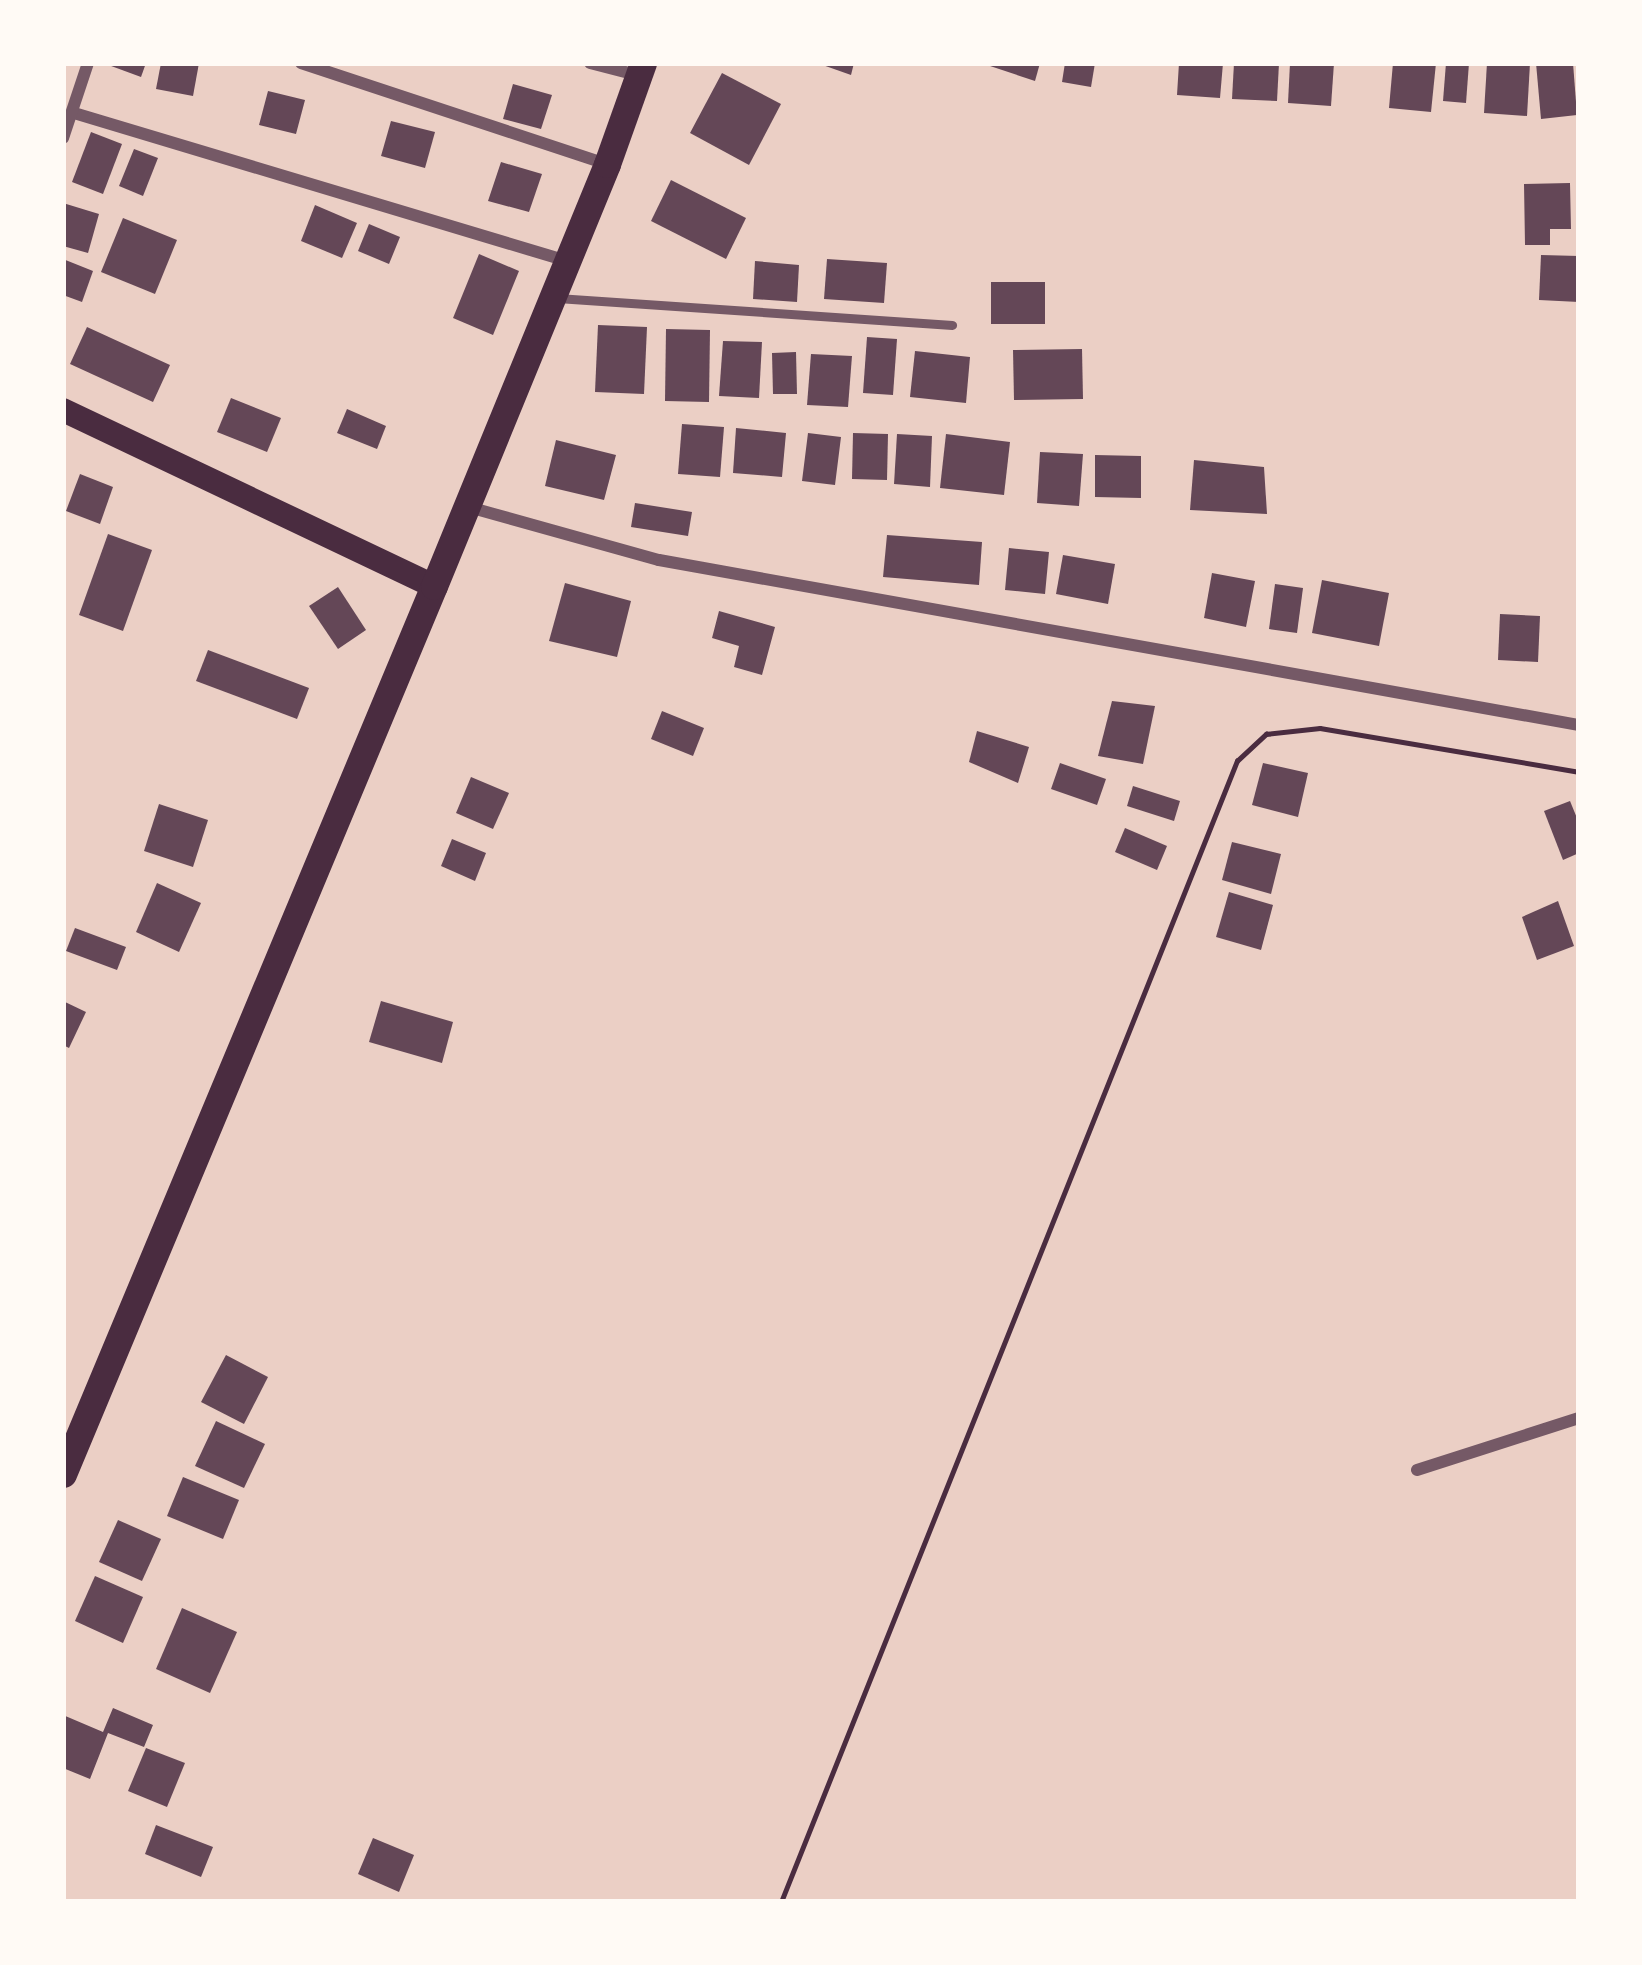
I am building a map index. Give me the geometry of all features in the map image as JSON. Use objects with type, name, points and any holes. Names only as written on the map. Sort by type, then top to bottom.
[{"type":"main road","points":[[63,1474],[434,586],[607,164],[640,69]]},
{"type":"main road","points":[[63,410],[434,586]]},
{"type":"street","points":[[63,138],[88,63]]},
{"type":"street","points":[[301,63],[607,164]]},
{"type":"street","points":[[590,63],[640,69]]},
{"type":"street","points":[[74,112],[567,261]]},
{"type":"street","points":[[464,506],[659,560],[1579,725]]},
{"type":"street","points":[[1417,1470],[1579,1418]]},
{"type":"lane","points":[[552,297],[952,325]]},
{"type":"path","points":[[781,1902],[1237,761],[1266,734],[1320,728],[1579,772]]},
{"type":"shaded area","points":[[63,63],[1579,63],[1579,1902],[63,1902]]},
{"type":"building","points":[[103,63],[146,63],[141,77]]},
{"type":"building","points":[[161,63],[199,63],[193,96],[156,89]]},
{"type":"building","points":[[817,63],[854,63],[851,75]]},
{"type":"building","points":[[981,63],[1040,63],[1035,81]]},
{"type":"building","points":[[1065,63],[1095,63],[1091,87],[1062,82]]},
{"type":"building","points":[[1179,63],[1223,63],[1220,98],[1177,95]]},
{"type":"building","points":[[1234,63],[1279,63],[1277,101],[1232,99]]},
{"type":"building","points":[[1290,63],[1334,63],[1331,106],[1288,103]]},
{"type":"building","points":[[1393,63],[1436,63],[1431,112],[1389,108]]},
{"type":"building","points":[[1446,63],[1469,63],[1466,103],[1443,101]]},
{"type":"building","points":[[1487,63],[1530,63],[1527,116],[1484,113]]},
{"type":"building","points":[[1536,63],[1573,63],[1577,115],[1541,119]]},
{"type":"building","points":[[722,73],[781,104],[749,165],[690,133]]},
{"type":"building","points":[[513,84],[552,95],[541,129],[503,119]]},
{"type":"building","points":[[268,91],[305,100],[296,134],[259,125]]},
{"type":"building","points":[[391,121],[435,132],[425,168],[381,156]]},
{"type":"building","points":[[91,132],[122,144],[103,194],[72,182]]},
{"type":"building","points":[[134,149],[158,158],[143,196],[119,186]]},
{"type":"building","points":[[501,162],[542,174],[529,212],[488,201]]},
{"type":"building","points":[[671,180],[746,218],[726,259],[651,221]]},
{"type":"building","points":[[1570,183],[1571,229],[1550,229],[1550,245],[1525,245],[1524,184]]},
{"type":"building","points":[[63,203],[99,214],[88,253],[63,246]]},
{"type":"building","points":[[315,205],[357,223],[342,258],[301,241]]},
{"type":"building","points":[[123,218],[177,240],[155,294],[101,272]]},
{"type":"building","points":[[369,224],[400,237],[389,264],[358,251]]},
{"type":"building","points":[[479,254],[519,271],[493,335],[453,318]]},
{"type":"building","points":[[1541,255],[1579,256],[1579,302],[1539,300]]},
{"type":"building","points":[[63,259],[93,271],[82,302],[63,295]]},
{"type":"building","points":[[827,259],[887,263],[884,303],[824,299]]},
{"type":"building","points":[[755,261],[799,265],[797,302],[753,299]]},
{"type":"building","points":[[991,282],[1045,282],[1045,324],[991,324]]},
{"type":"building","points":[[598,325],[647,327],[644,394],[595,392]]},
{"type":"building","points":[[87,327],[170,365],[153,402],[70,364]]},
{"type":"building","points":[[666,329],[710,330],[709,402],[665,401]]},
{"type":"building","points":[[867,337],[897,339],[893,395],[863,393]]},
{"type":"building","points":[[723,341],[762,342],[759,398],[719,396]]},
{"type":"building","points":[[1082,349],[1083,399],[1014,400],[1013,350]]},
{"type":"building","points":[[915,351],[970,357],[966,403],[910,397]]},
{"type":"building","points":[[796,352],[797,394],[773,394],[772,353]]},
{"type":"building","points":[[811,354],[852,356],[848,407],[807,405]]},
{"type":"building","points":[[231,398],[281,418],[267,452],[217,432]]},
{"type":"building","points":[[347,409],[386,426],[377,449],[337,433]]},
{"type":"building","points":[[682,424],[724,427],[720,477],[678,474]]},
{"type":"building","points":[[736,428],[786,433],[782,477],[733,473]]},
{"type":"building","points":[[808,433],[841,437],[835,485],[802,481]]},
{"type":"building","points":[[853,433],[888,434],[887,480],[852,479]]},
{"type":"building","points":[[897,434],[932,436],[930,487],[894,484]]},
{"type":"building","points":[[946,434],[1010,442],[1004,495],[940,488]]},
{"type":"building","points":[[556,440],[616,455],[604,500],[545,486]]},
{"type":"building","points":[[1040,452],[1083,454],[1079,506],[1037,503]]},
{"type":"building","points":[[1095,455],[1141,456],[1141,498],[1095,497]]},
{"type":"building","points":[[1194,460],[1264,467],[1267,514],[1190,510]]},
{"type":"building","points":[[80,474],[113,487],[100,524],[66,511]]},
{"type":"building","points":[[635,503],[692,512],[688,536],[631,527]]},
{"type":"building","points":[[108,534],[152,550],[123,631],[79,615]]},
{"type":"building","points":[[887,535],[982,542],[979,585],[883,577]]},
{"type":"building","points":[[1009,548],[1049,552],[1045,594],[1005,590]]},
{"type":"building","points":[[1063,555],[1115,564],[1108,604],[1056,594]]},
{"type":"building","points":[[1212,573],[1255,581],[1246,627],[1204,618]]},
{"type":"building","points":[[1322,580],[1389,593],[1379,646],[1312,633]]},
{"type":"building","points":[[565,583],[631,601],[617,657],[549,641]]},
{"type":"building","points":[[1275,584],[1303,588],[1297,633],[1269,629]]},
{"type":"building","points":[[338,587],[366,630],[338,649],[309,606]]},
{"type":"building","points":[[719,611],[775,627],[762,675],[734,667],[739,646],[712,638]]},
{"type":"building","points":[[1500,614],[1540,616],[1538,662],[1498,660]]},
{"type":"building","points":[[208,650],[309,688],[297,719],[196,681]]},
{"type":"building","points":[[1112,701],[1155,706],[1143,764],[1098,756]]},
{"type":"building","points":[[662,711],[704,728],[693,756],[651,739]]},
{"type":"building","points":[[977,731],[1029,747],[1018,783],[969,762]]},
{"type":"building","points":[[1060,763],[1106,779],[1097,805],[1051,789]]},
{"type":"building","points":[[1263,763],[1308,773],[1298,817],[1252,805]]},
{"type":"building","points":[[471,777],[509,793],[493,829],[456,813]]},
{"type":"building","points":[[1133,786],[1180,801],[1174,821],[1127,806]]},
{"type":"building","points":[[1570,801],[1579,823],[1579,853],[1563,860],[1544,811]]},
{"type":"building","points":[[159,804],[208,820],[193,867],[144,851]]},
{"type":"building","points":[[1125,828],[1167,846],[1157,870],[1115,852]]},
{"type":"building","points":[[452,839],[486,853],[475,881],[441,866]]},
{"type":"building","points":[[1232,842],[1281,854],[1271,894],[1222,880]]},
{"type":"building","points":[[157,883],[201,903],[179,952],[136,932]]},
{"type":"building","points":[[1229,892],[1273,905],[1261,950],[1216,937]]},
{"type":"building","points":[[1558,901],[1574,946],[1537,960],[1522,917]]},
{"type":"building","points":[[75,928],[126,947],[117,970],[66,951]]},
{"type":"building","points":[[63,1001],[86,1012],[69,1048],[63,1045]]},
{"type":"building","points":[[381,1001],[453,1022],[442,1063],[369,1042]]},
{"type":"building","points":[[226,1355],[268,1377],[244,1424],[201,1402]]},
{"type":"building","points":[[216,1421],[265,1444],[244,1488],[195,1466]]},
{"type":"building","points":[[183,1477],[239,1500],[223,1539],[167,1516]]},
{"type":"building","points":[[118,1520],[161,1539],[142,1581],[99,1562]]},
{"type":"building","points":[[95,1576],[143,1597],[123,1643],[75,1621]]},
{"type":"building","points":[[182,1608],[237,1632],[210,1693],[156,1669]]},
{"type":"building","points":[[113,1708],[153,1725],[144,1747],[108,1733],[90,1779],[63,1768],[63,1715],[103,1732]]},
{"type":"building","points":[[146,1748],[185,1763],[167,1807],[128,1791]]},
{"type":"building","points":[[156,1825],[213,1847],[201,1877],[145,1854]]},
{"type":"building","points":[[373,1838],[414,1855],[399,1892],[358,1874]]}]
